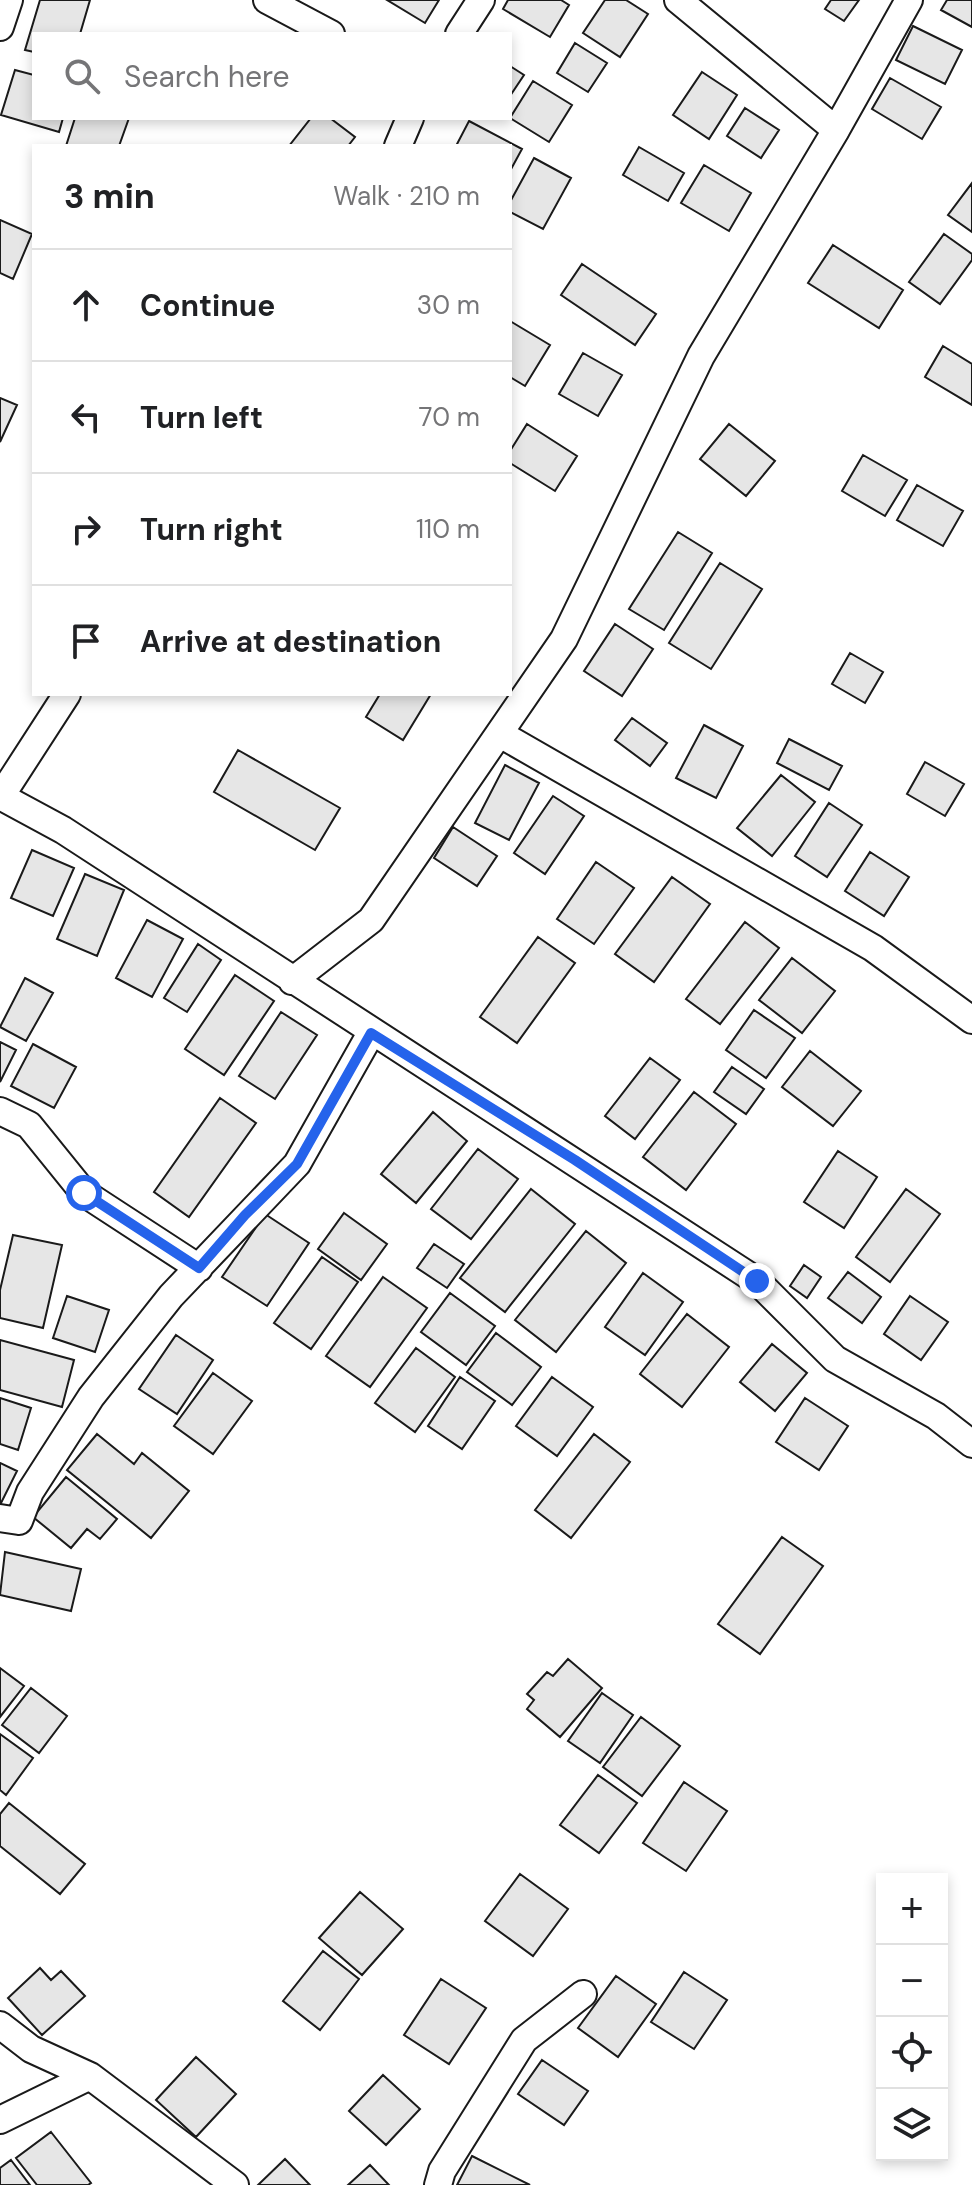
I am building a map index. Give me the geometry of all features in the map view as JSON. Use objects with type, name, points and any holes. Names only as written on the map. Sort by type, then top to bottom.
[{"type":"street","points":[[0,27],[9,0]]},
{"type":"street","points":[[267,0],[327,32]]},
{"type":"street","points":[[460,32],[481,0]]},
{"type":"street","points":[[678,0],[836,130]]},
{"type":"street","points":[[292,981],[371,920],[564,639],[701,356],[836,130],[909,0]]},
{"type":"street","points":[[399,144],[409,120]]},
{"type":"street","points":[[66,696],[1,796],[63,830],[757,1281],[835,1359],[936,1416],[972,1444]]},
{"type":"street","points":[[500,734],[873,948],[972,1020]]},
{"type":"street","points":[[0,1518],[19,1521],[30,1492],[91,1397],[171,1296],[245,1215],[297,1164],[371,1033]]},
{"type":"street","points":[[0,1111],[29,1125],[84,1193],[199,1268]]},
{"type":"street","points":[[438,2185],[442,2171],[524,2040],[583,1994]]},
{"type":"street","points":[[0,2025],[31,2049],[90,2076],[235,2185]]},
{"type":"street","points":[[0,2120],[90,2076]]},
{"type":"building","points":[[40,0],[90,0],[81,32],[32,32],[32,52],[25,50]]},
{"type":"building","points":[[387,0],[439,0],[425,23]]},
{"type":"building","points":[[508,0],[561,0],[569,5],[550,37],[503,9]]},
{"type":"building","points":[[605,0],[626,0],[648,14],[620,57],[583,33]]},
{"type":"building","points":[[831,0],[859,0],[844,21],[825,9]]},
{"type":"building","points":[[947,0],[972,0],[972,27],[941,10]]},
{"type":"building","points":[[913,26],[962,50],[945,84],[896,60]]},
{"type":"building","points":[[575,43],[607,63],[588,92],[557,73]]},
{"type":"building","points":[[512,67],[524,75],[512,93]]},
{"type":"building","points":[[15,70],[32,74],[32,120],[62,120],[59,132],[1,115]]},
{"type":"building","points":[[702,72],[737,95],[709,139],[673,115]]},
{"type":"building","points":[[890,78],[941,107],[922,139],[872,109]]},
{"type":"building","points":[[533,81],[572,105],[549,142],[512,119]]},
{"type":"building","points":[[745,108],[779,130],[761,158],[727,136]]},
{"type":"building","points":[[74,120],[128,120],[120,144],[67,144]]},
{"type":"building","points":[[309,120],[333,120],[355,137],[350,144],[291,144]]},
{"type":"building","points":[[469,121],[522,149],[512,167],[512,144],[457,144]]},
{"type":"building","points":[[639,147],[684,173],[668,201],[623,175]]},
{"type":"building","points":[[534,158],[571,178],[543,229],[512,213],[512,198]]},
{"type":"building","points":[[704,165],[751,193],[729,231],[681,203]]},
{"type":"building","points":[[972,183],[972,232],[948,215]]},
{"type":"building","points":[[0,220],[32,234],[13,279],[0,273]]},
{"type":"building","points":[[944,234],[972,254],[972,260],[940,304],[909,282]]},
{"type":"building","points":[[833,245],[903,290],[879,328],[808,283]]},
{"type":"building","points":[[582,264],[656,314],[635,345],[561,295]]},
{"type":"building","points":[[512,322],[550,345],[525,386],[512,378]]},
{"type":"building","points":[[943,346],[972,364],[972,405],[925,377]]},
{"type":"building","points":[[583,353],[622,375],[598,416],[559,394]]},
{"type":"building","points":[[0,398],[17,405],[0,442]]},
{"type":"building","points":[[527,424],[577,456],[555,491],[512,464],[512,448]]},
{"type":"building","points":[[729,424],[775,461],[746,496],[700,459]]},
{"type":"building","points":[[863,455],[907,480],[885,516],[842,491]]},
{"type":"building","points":[[917,485],[963,511],[943,546],[897,520]]},
{"type":"building","points":[[678,532],[712,553],[664,630],[629,609]]},
{"type":"building","points":[[720,563],[762,589],[711,669],[669,643]]},
{"type":"building","points":[[615,624],[653,649],[622,696],[584,671]]},
{"type":"building","points":[[850,653],[883,672],[865,703],[832,684]]},
{"type":"building","points":[[379,696],[430,696],[403,740],[366,717]]},
{"type":"building","points":[[632,718],[667,743],[650,766],[615,740]]},
{"type":"building","points":[[704,725],[743,746],[716,798],[676,778]]},
{"type":"building","points":[[789,739],[842,766],[829,790],[777,763]]},
{"type":"building","points":[[238,750],[340,808],[315,850],[214,792]]},
{"type":"building","points":[[925,762],[964,784],[945,816],[907,794]]},
{"type":"building","points":[[505,765],[539,783],[509,840],[475,823]]},
{"type":"building","points":[[781,775],[815,802],[772,856],[737,828]]},
{"type":"building","points":[[553,796],[584,816],[545,874],[514,853]]},
{"type":"building","points":[[829,803],[862,825],[827,877],[795,856]]},
{"type":"building","points":[[453,827],[497,856],[477,886],[434,858]]},
{"type":"building","points":[[32,850],[74,868],[53,916],[11,898]]},
{"type":"building","points":[[870,852],[909,877],[884,916],[845,891]]},
{"type":"building","points":[[596,862],[634,888],[594,944],[557,919]]},
{"type":"building","points":[[85,874],[124,890],[97,956],[57,939]]},
{"type":"building","points":[[672,877],[710,904],[654,982],[615,954]]},
{"type":"building","points":[[147,920],[183,939],[152,997],[116,978]]},
{"type":"building","points":[[745,922],[779,948],[720,1024],[686,999]]},
{"type":"building","points":[[538,937],[575,963],[517,1043],[480,1017]]},
{"type":"building","points":[[198,944],[221,960],[187,1012],[164,998]]},
{"type":"building","points":[[792,958],[835,991],[802,1033],[759,1000]]},
{"type":"building","points":[[235,975],[274,1001],[224,1075],[185,1049]]},
{"type":"building","points":[[25,978],[53,993],[26,1041],[0,1027]]},
{"type":"building","points":[[754,1010],[795,1038],[766,1078],[726,1050]]},
{"type":"building","points":[[281,1012],[317,1035],[275,1099],[239,1076]]},
{"type":"building","points":[[0,1042],[16,1050],[0,1082]]},
{"type":"building","points":[[33,1044],[76,1067],[54,1108],[11,1086]]},
{"type":"building","points":[[810,1051],[861,1091],[833,1126],[782,1087]]},
{"type":"building","points":[[650,1058],[680,1080],[635,1139],[605,1116]]},
{"type":"building","points":[[732,1067],[764,1089],[746,1114],[714,1092]]},
{"type":"building","points":[[694,1092],[736,1124],[686,1190],[643,1157]]},
{"type":"building","points":[[220,1098],[256,1123],[189,1217],[154,1192]]},
{"type":"building","points":[[433,1112],[467,1141],[416,1203],[381,1174]]},
{"type":"building","points":[[478,1149],[518,1179],[471,1239],[431,1209]]},
{"type":"building","points":[[838,1151],[877,1177],[844,1228],[804,1202]]},
{"type":"building","points":[[531,1189],[575,1224],[505,1312],[460,1278]]},
{"type":"building","points":[[906,1189],[940,1214],[890,1282],[856,1257]]},
{"type":"building","points":[[344,1213],[387,1244],[361,1280],[318,1249]]},
{"type":"building","points":[[265,1214],[309,1243],[267,1306],[222,1277]]},
{"type":"building","points":[[586,1231],[626,1263],[556,1352],[515,1320]]},
{"type":"building","points":[[13,1235],[62,1245],[43,1328],[0,1318],[0,1290]]},
{"type":"building","points":[[434,1244],[464,1264],[447,1288],[417,1268]]},
{"type":"building","points":[[322,1257],[358,1282],[311,1349],[274,1323]]},
{"type":"building","points":[[804,1265],[821,1277],[807,1298],[790,1286]]},
{"type":"building","points":[[848,1272],[881,1297],[862,1323],[828,1298]]},
{"type":"building","points":[[643,1273],[683,1302],[645,1355],[605,1327]]},
{"type":"building","points":[[383,1277],[427,1308],[370,1387],[326,1356]]},
{"type":"building","points":[[450,1293],[495,1326],[466,1365],[421,1332]]},
{"type":"building","points":[[67,1296],[109,1310],[95,1352],[53,1338]]},
{"type":"building","points":[[910,1296],[948,1322],[921,1360],[884,1334]]},
{"type":"building","points":[[687,1314],[729,1347],[682,1407],[640,1374]]},
{"type":"building","points":[[496,1333],[541,1367],[512,1405],[467,1372]]},
{"type":"building","points":[[176,1335],[213,1360],[177,1414],[139,1389]]},
{"type":"building","points":[[0,1340],[74,1360],[62,1407],[0,1390]]},
{"type":"building","points":[[772,1344],[807,1373],[775,1411],[740,1382]]},
{"type":"building","points":[[416,1348],[455,1377],[415,1432],[375,1403]]},
{"type":"building","points":[[213,1373],[252,1401],[213,1454],[174,1426]]},
{"type":"building","points":[[460,1377],[495,1401],[462,1449],[428,1426]]},
{"type":"building","points":[[552,1377],[593,1407],[557,1456],[516,1426]]},
{"type":"building","points":[[0,1398],[31,1408],[18,1450],[0,1444]]},
{"type":"building","points":[[805,1398],[848,1426],[819,1470],[776,1442]]},
{"type":"building","points":[[97,1434],[134,1464],[142,1453],[189,1491],[151,1538],[67,1470]]},
{"type":"building","points":[[594,1434],[630,1462],[571,1538],[535,1510]]},
{"type":"building","points":[[0,1463],[17,1471],[0,1505]]},
{"type":"building","points":[[66,1477],[117,1519],[100,1539],[87,1529],[71,1548],[33,1517]]},
{"type":"building","points":[[782,1537],[823,1566],[760,1654],[718,1624]]},
{"type":"building","points":[[5,1552],[81,1569],[71,1611],[0,1595]]},
{"type":"building","points":[[568,1659],[602,1688],[560,1737],[527,1709],[534,1700],[527,1694],[547,1672],[553,1676]]},
{"type":"building","points":[[0,1668],[24,1686],[0,1717]]},
{"type":"building","points":[[31,1688],[67,1716],[39,1753],[2,1725]]},
{"type":"building","points":[[602,1693],[633,1715],[600,1763],[568,1741]]},
{"type":"building","points":[[641,1717],[680,1746],[642,1796],[603,1767]]},
{"type":"building","points":[[0,1734],[33,1758],[6,1795],[0,1790]]},
{"type":"building","points":[[598,1775],[637,1803],[599,1853],[560,1825]]},
{"type":"building","points":[[684,1782],[727,1811],[686,1871],[643,1843]]},
{"type":"building","points":[[9,1803],[85,1864],[60,1894],[0,1846],[0,1814]]},
{"type":"building","points":[[520,1874],[568,1909],[533,1956],[485,1921]]},
{"type":"building","points":[[360,1892],[403,1929],[362,1975],[319,1938]]},
{"type":"building","points":[[323,1951],[359,1979],[320,2030],[283,2001]]},
{"type":"building","points":[[40,1968],[51,1980],[61,1971],[85,1996],[42,2035],[8,1998]]},
{"type":"building","points":[[684,1972],[727,2000],[694,2049],[651,2022]]},
{"type":"building","points":[[616,1976],[656,2004],[618,2057],[578,2028]]},
{"type":"building","points":[[441,1979],[486,2008],[449,2064],[404,2035]]},
{"type":"building","points":[[196,2057],[236,2094],[196,2137],[156,2100]]},
{"type":"building","points":[[542,2060],[588,2091],[564,2125],[518,2094]]},
{"type":"building","points":[[383,2075],[420,2109],[386,2145],[349,2111]]},
{"type":"building","points":[[51,2132],[91,2183],[37,2185],[16,2158]]},
{"type":"building","points":[[472,2156],[530,2185],[457,2185]]},
{"type":"building","points":[[285,2159],[310,2185],[258,2185]]},
{"type":"building","points":[[11,2160],[30,2185],[0,2185],[0,2168]]},
{"type":"building","points":[[370,2165],[389,2185],[348,2185]]},
{"type":"route","points":[[84,1193],[199,1268],[245,1215],[297,1164],[371,1033],[575,1160],[757,1281]]}]
